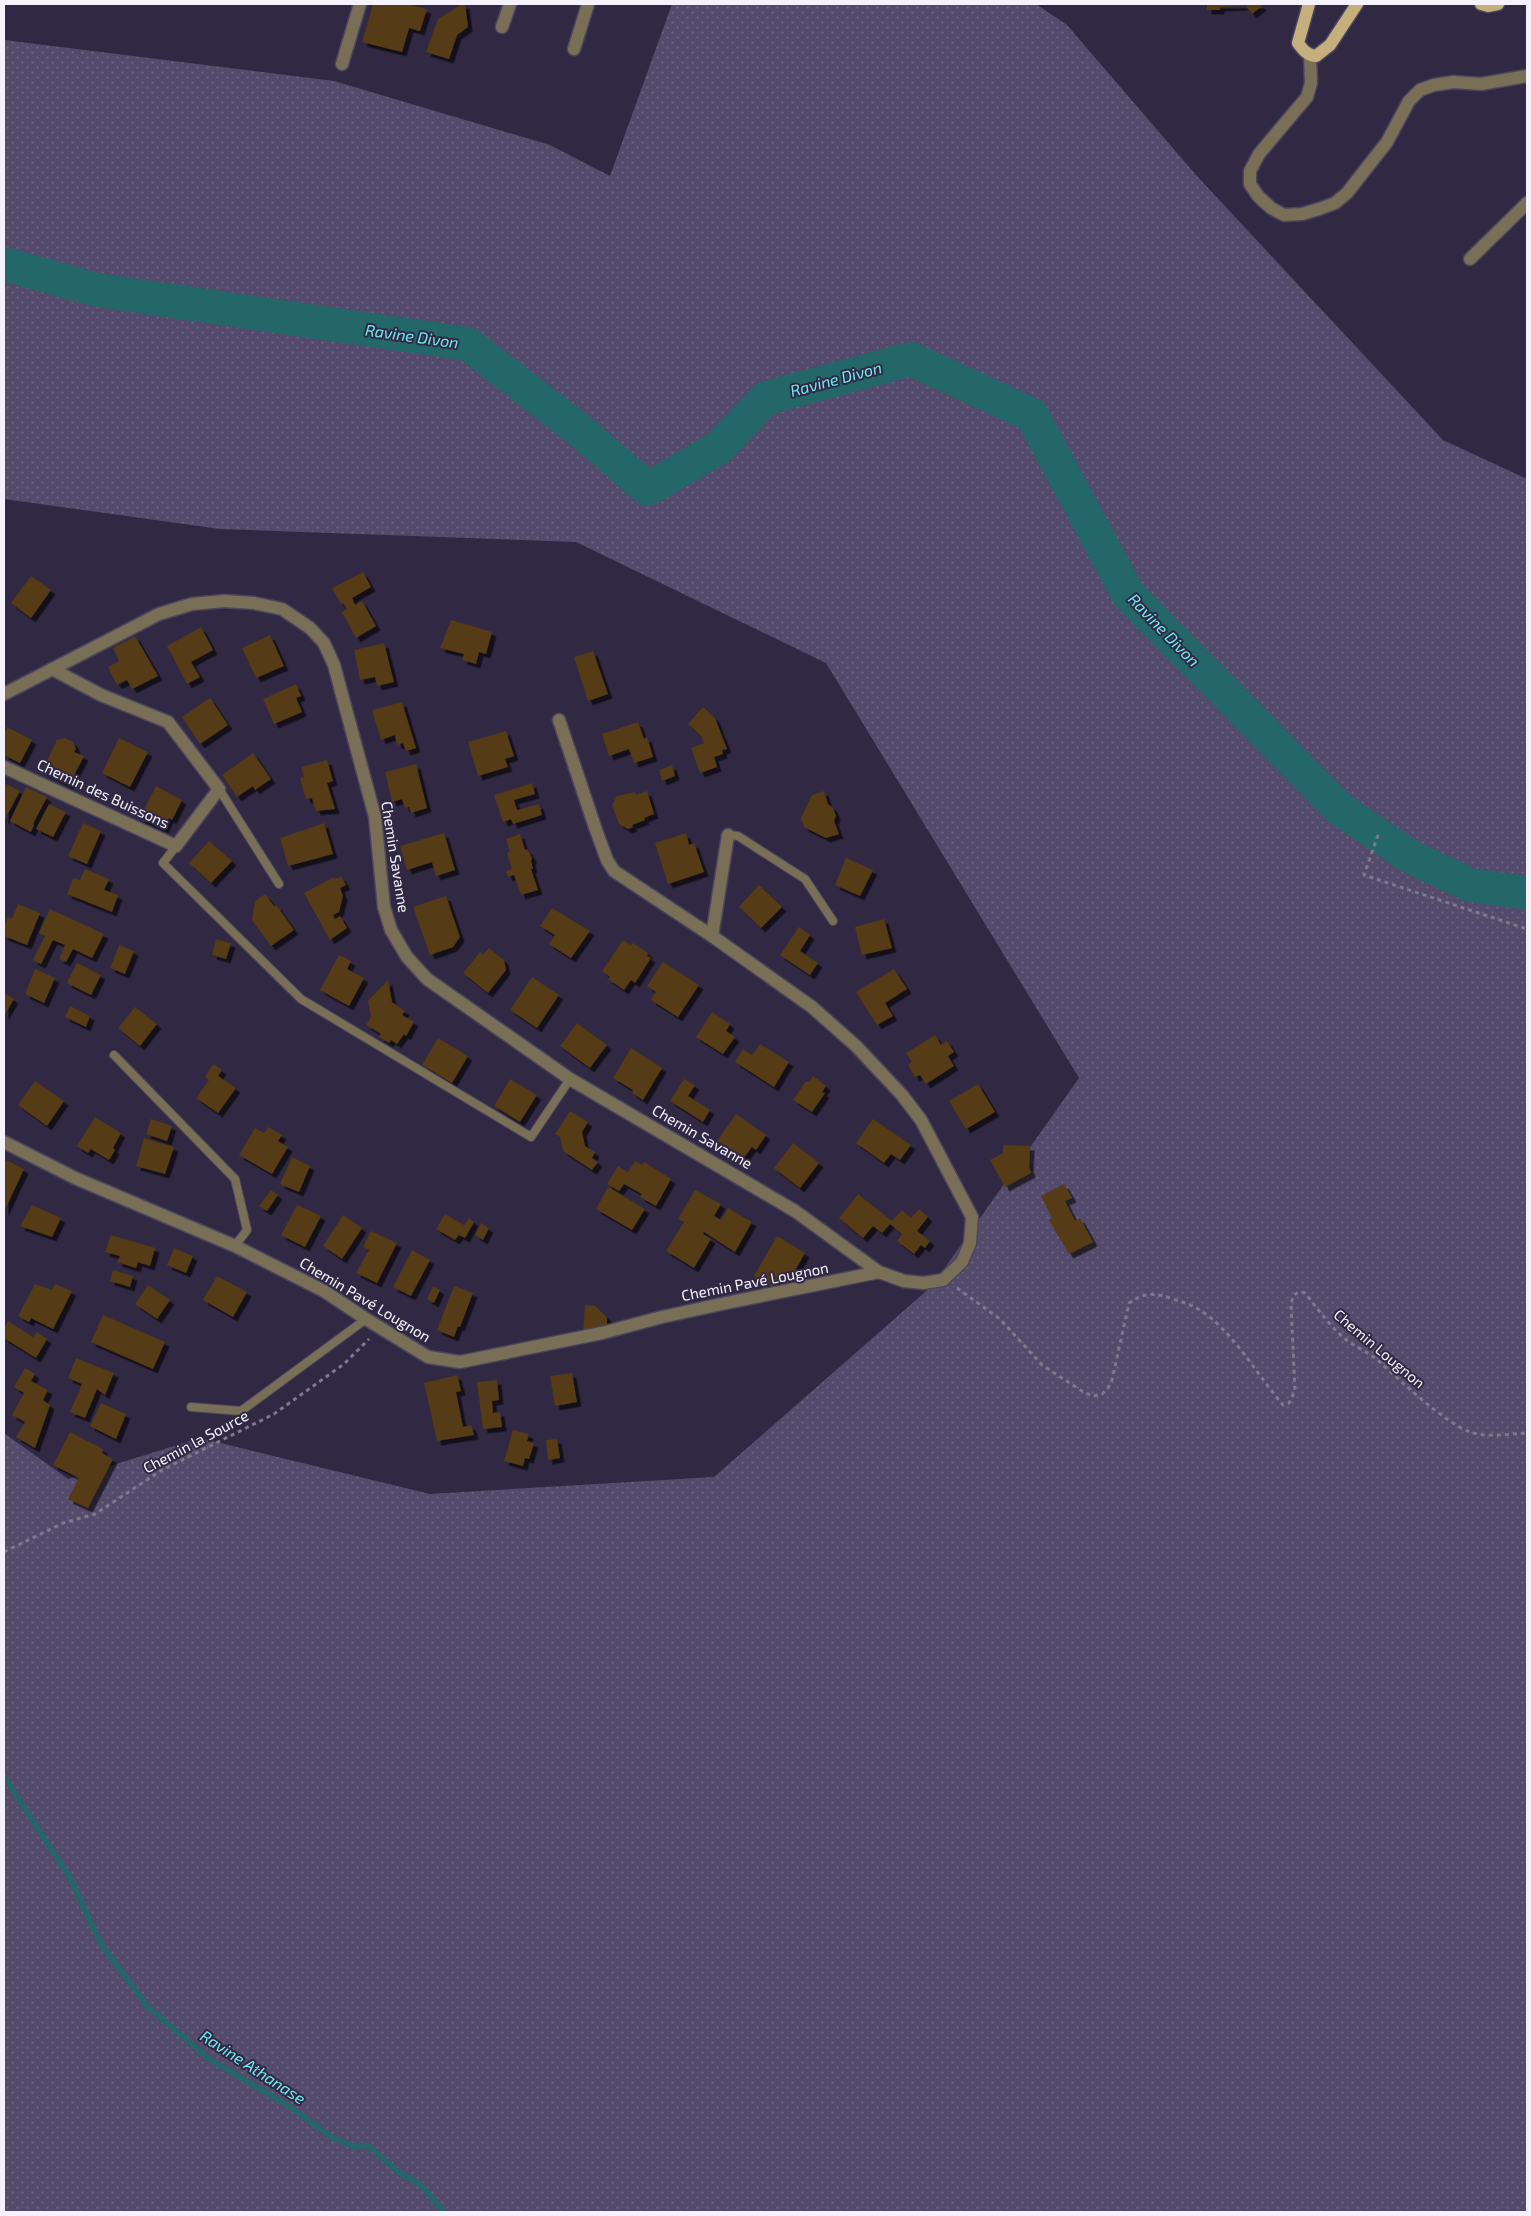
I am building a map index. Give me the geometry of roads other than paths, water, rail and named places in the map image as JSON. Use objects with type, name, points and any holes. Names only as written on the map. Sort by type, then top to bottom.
[{"type":"main road","points":[[1309,4],[1298,43],[1310,55],[1316,56],[1330,45],[1357,4]]},
{"type":"main road","points":[[1481,4],[1488,6],[1498,4]]},
{"type":"street","points":[[342,64],[360,4]]},
{"type":"street","points":[[502,27],[510,4]]},
{"type":"street","points":[[574,49],[588,4]]},
{"type":"street","points":[[1310,55],[1312,83],[1307,97],[1259,154],[1250,171],[1250,184],[1258,196],[1271,208],[1284,214],[1302,214],[1319,209],[1335,203],[1347,193],[1386,142],[1409,101],[1420,90],[1434,85],[1454,82],[1482,84],[1527,76]]},
{"type":"street","points":[[1470,259],[1527,203]]},
{"type":"street","name":"Chemin Savanne","points":[[4,694],[159,614],[192,604],[224,601],[254,603],[282,609],[310,628],[324,643],[334,665],[375,817],[384,907],[391,930],[406,958],[426,979],[570,1079],[795,1210],[879,1272],[904,1281],[923,1283],[945,1279],[962,1262],[970,1244],[972,1217],[921,1120],[902,1095],[875,1066],[827,1020],[812,1007],[712,936]]},
{"type":"street","points":[[52,669],[101,695],[168,722],[219,789]]},
{"type":"street","points":[[559,720],[596,830],[607,860],[614,871],[712,936],[728,835]]},
{"type":"street","name":"Chemin des Buissons","points":[[4,767],[176,846],[219,789]]},
{"type":"street","name":"Chemin Pavé Lougnon","points":[[4,1142],[75,1178],[235,1246],[324,1291],[428,1357],[460,1362],[602,1333],[708,1307],[879,1272]]},
{"type":"lane","points":[[219,789],[278,884]]},
{"type":"lane","points":[[728,835],[738,836],[806,879],[833,921]]},
{"type":"lane","points":[[176,846],[163,863],[301,999],[531,1137],[570,1079]]},
{"type":"lane","points":[[114,1054],[235,1179],[247,1230],[235,1246]]},
{"type":"lane","points":[[191,1407],[241,1411],[366,1319]]},
{"type":"waterway","name":"Ravine Divon","points":[[4,264],[97,290],[468,344],[578,429],[648,489],[718,448],[766,398],[911,359],[1032,415],[1128,594],[1340,809],[1409,856],[1470,885],[1527,893]]},
{"type":"waterway","name":"Ravine Athanase","points":[[4,1776],[70,1878],[101,1944],[147,2006],[209,2059],[292,2108],[331,2137],[355,2147],[364,2145],[370,2147],[397,2171],[421,2185],[444,2212]]}]
